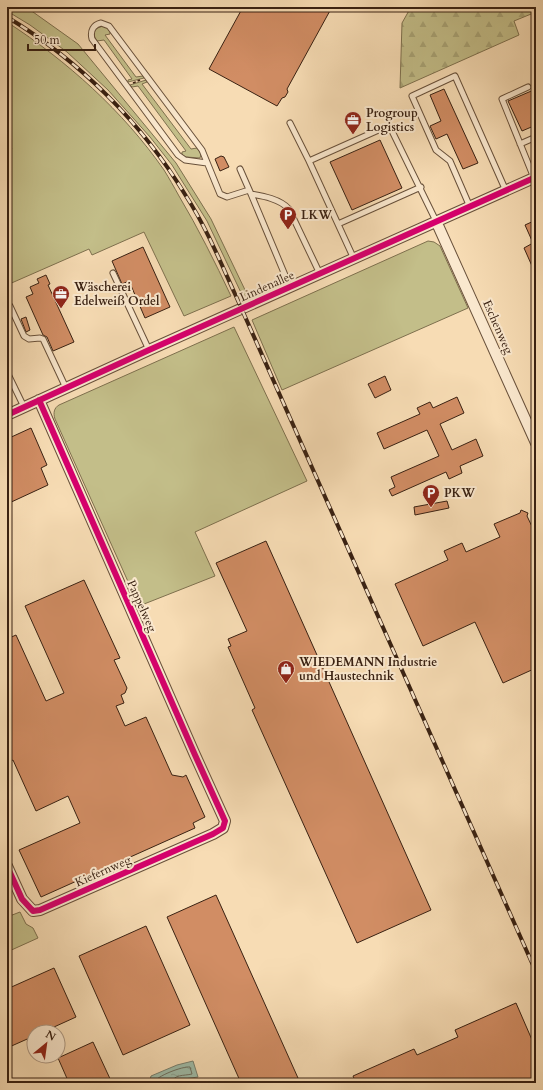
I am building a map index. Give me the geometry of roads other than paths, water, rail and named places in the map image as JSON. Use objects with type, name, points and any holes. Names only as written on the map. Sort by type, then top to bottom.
[{"type":"street","name":"Lindenallee","points":[[7,415],[436,221],[535,178]]},
{"type":"street","name":"Eschenweg","points":[[436,221],[536,444]]},
{"type":"street","name":"Pappelweg","points":[[39,400],[225,821]]},
{"type":"street","name":"Kiefernweg","points":[[7,866],[25,904],[33,911],[40,910],[213,834],[223,828],[225,821]]},
{"type":"lane","points":[[207,163],[185,160],[180,157],[92,38],[93,28],[98,24],[110,26],[202,150],[222,195],[229,197],[250,192],[282,202],[289,208],[320,274]]},
{"type":"lane","points":[[470,207],[450,161],[436,150],[412,96],[455,76],[506,191]]},
{"type":"lane","points":[[528,87],[502,99],[535,178]]},
{"type":"lane","points":[[290,123],[354,259]]},
{"type":"lane","points":[[309,161],[383,128],[390,127],[436,221]]},
{"type":"lane","points":[[520,144],[536,136]]},
{"type":"lane","points":[[240,169],[290,287]]},
{"type":"lane","points":[[338,224],[420,187]]},
{"type":"lane","points":[[113,273],[149,350]]},
{"type":"lane","points":[[10,306],[24,336],[29,340],[40,338],[43,339],[66,388]]},
{"type":"lane","points":[[7,372],[24,407]]},
{"type":"water","points":[[193,1061],[198,1077],[177,1080],[174,1083],[149,1083],[151,1076],[177,1065]]},
{"type":"railway","points":[[7,17],[60,53],[84,74],[129,119],[150,143],[169,169],[200,220],[235,294],[536,972]]},
{"type":"place","name":"Progroup Logistics","points":[[353,135]]},
{"type":"place","name":"LKW","points":[[288,230]]},
{"type":"place","name":"Wäscherei Edelweiß Ordel","points":[[61,309]]},
{"type":"place","name":"PKW","points":[[431,508]]},
{"type":"place","name":"WIEDEMANN Industrie und Haustechnik","points":[[286,684]]}]
